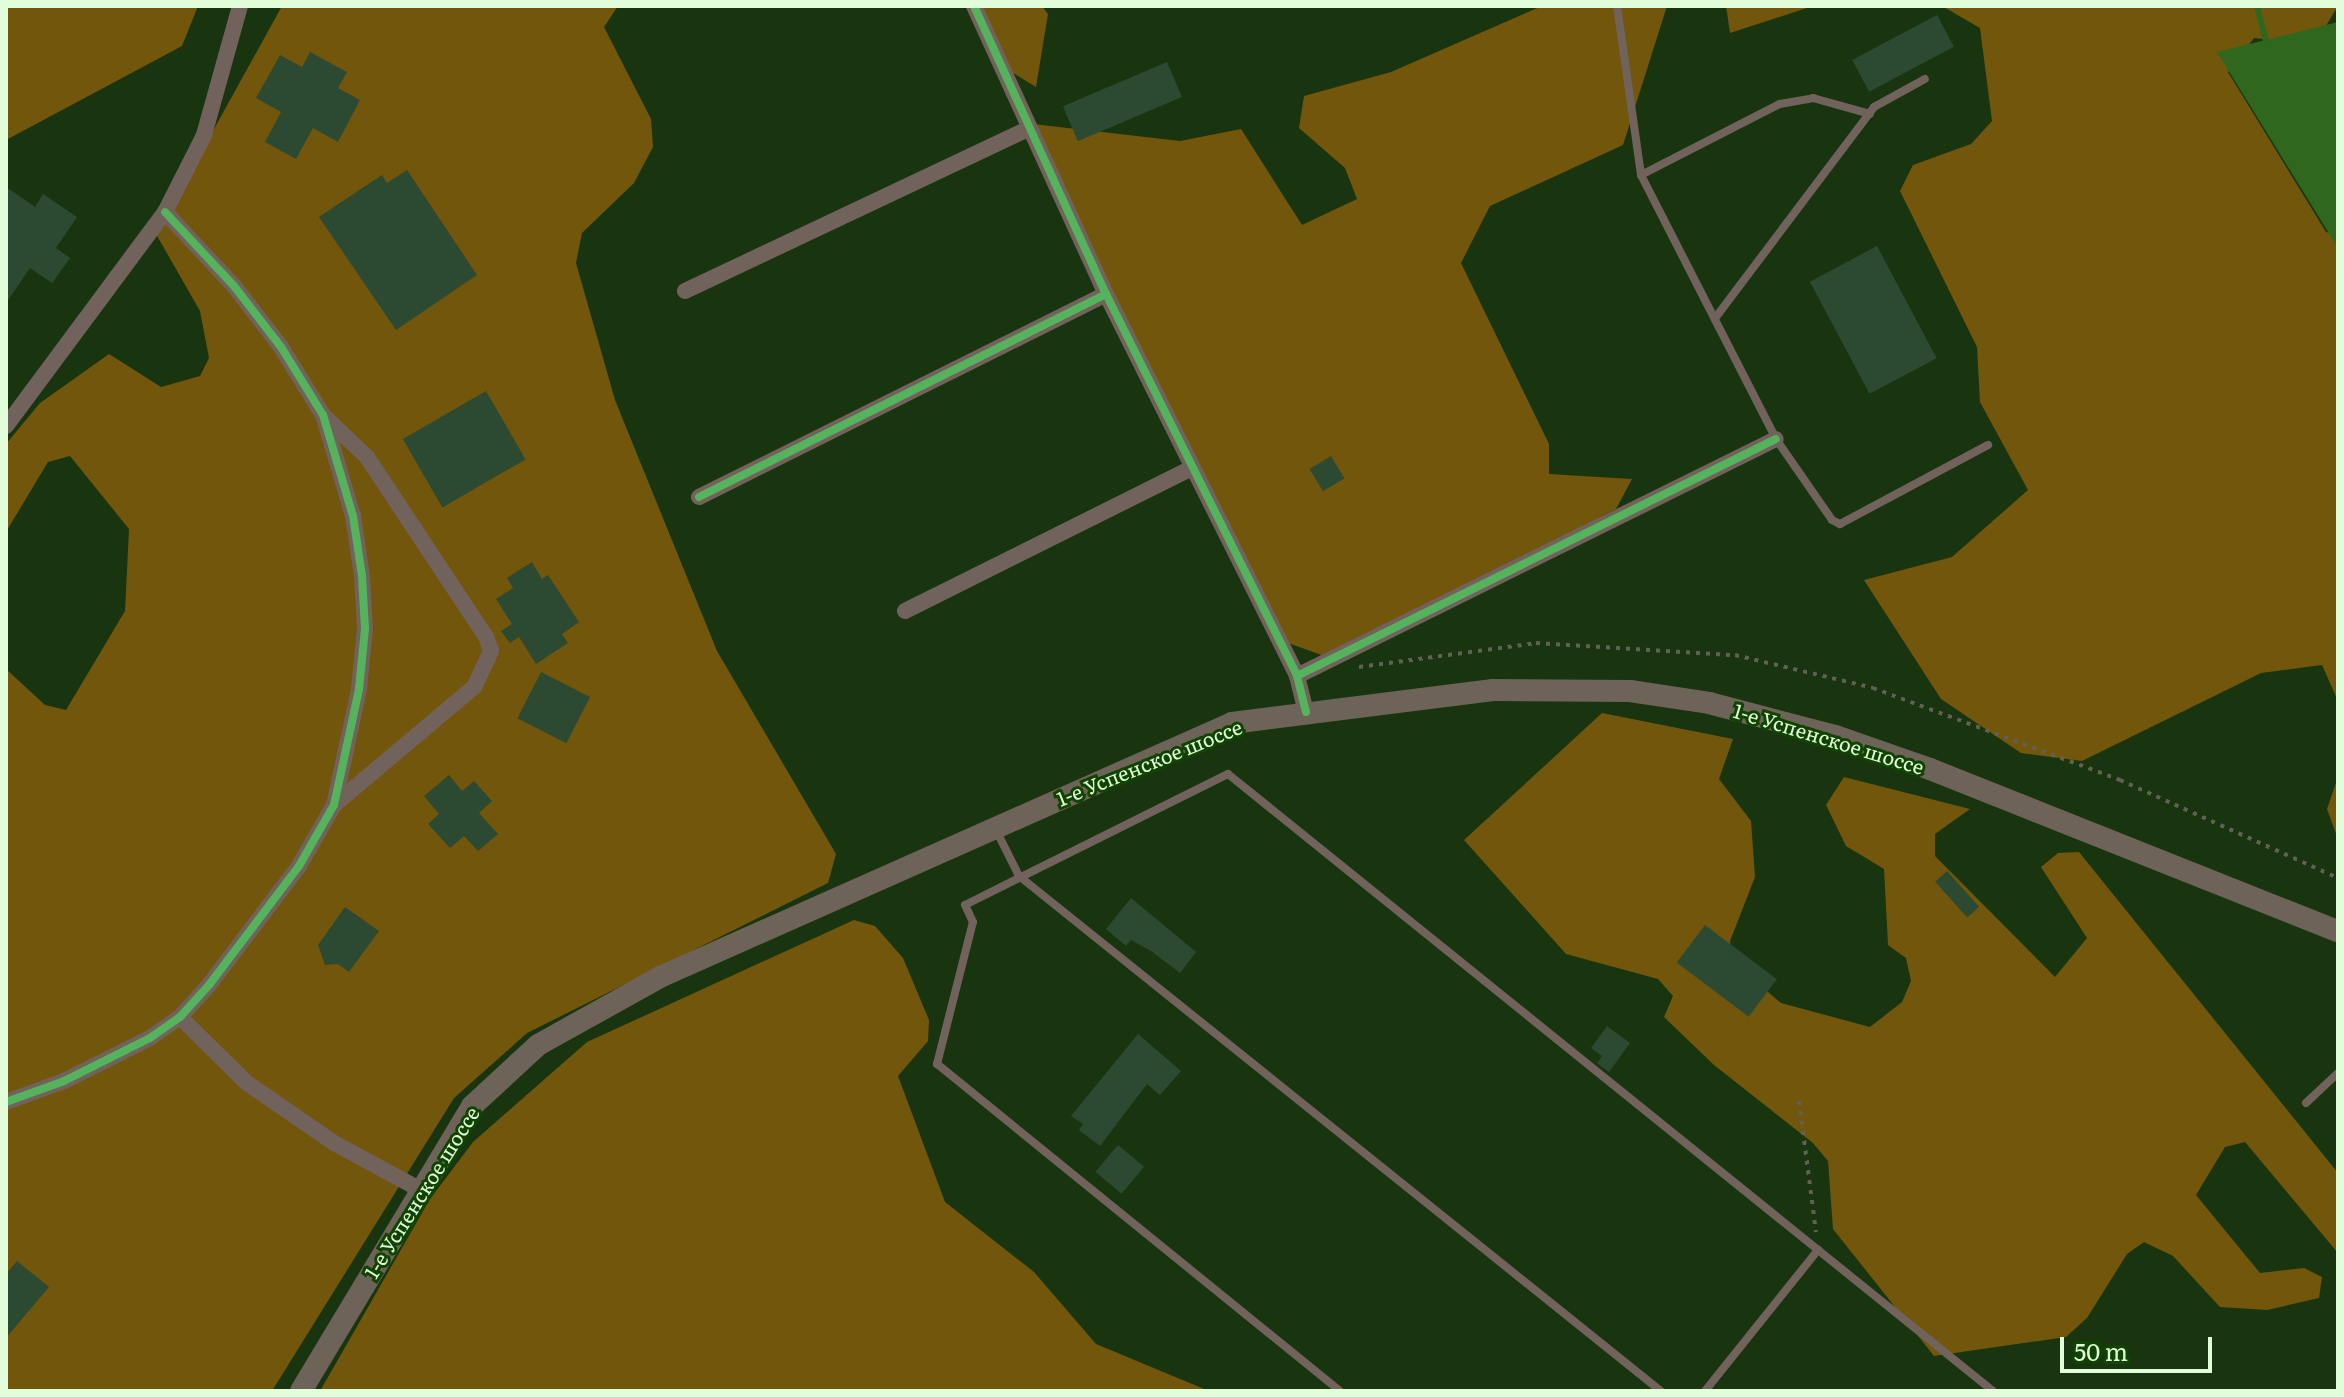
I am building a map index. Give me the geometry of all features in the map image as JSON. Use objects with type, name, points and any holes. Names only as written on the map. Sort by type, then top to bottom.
[{"type":"main road","name":"1-е Успенское шоссе","points":[[301,1391],[419,1189],[472,1106],[538,1045],[576,1020],[1232,723],[1493,690],[1630,691],[1709,703],[1835,736],[1930,769],[2338,931]]},
{"type":"street","points":[[6,426],[165,212],[204,135],[240,6]]},
{"type":"street","points":[[974,6],[1027,129],[1106,294],[1297,676],[1306,712]]},
{"type":"street","points":[[685,291],[1027,129]]},
{"type":"street","points":[[6,1102],[64,1081],[150,1038],[180,1017],[258,924],[334,805],[474,687],[491,651],[367,457],[323,415],[281,347],[165,212]]},
{"type":"street","points":[[699,497],[1106,294]]},
{"type":"street","points":[[323,415],[353,516],[365,629],[359,689],[334,805]]},
{"type":"street","points":[[1297,676],[1776,439]]},
{"type":"street","points":[[905,611],[1192,468]]},
{"type":"street","points":[[180,1017],[247,1083],[334,1143],[419,1189]]},
{"type":"lane","points":[[1617,6],[1641,175],[1776,439],[1840,524],[1988,445]]},
{"type":"lane","points":[[1716,317],[1870,114],[1896,92],[1925,79]]},
{"type":"lane","points":[[1641,175],[1780,104],[1813,98],[1870,114]]},
{"type":"lane","points":[[1340,1391],[937,1064],[973,922],[965,905],[1228,774],[1993,1391]]},
{"type":"lane","points":[[995,828],[1019,876],[1661,1391]]},
{"type":"lane","points":[[2306,1103],[2338,1073]]},
{"type":"lane","points":[[1705,1391],[1818,1250]]},
{"type":"path","points":[[1799,1101],[1818,1250]]},
{"type":"shaded area","points":[[6,6],[198,6],[182,46],[6,140]]},
{"type":"shaded area","points":[[282,6],[618,6],[604,27],[651,119],[653,147],[634,183],[582,233],[576,263],[615,400],[717,651],[836,854],[828,883],[527,1033],[454,1098],[272,1391],[6,1391],[6,669],[45,705],[66,710],[125,611],[129,529],[70,456],[48,462],[6,532],[6,444],[40,403],[109,354],[161,387],[200,376],[209,358],[200,311],[156,234]]},
{"type":"shaded area","points":[[968,6],[1042,6],[1048,14],[1036,87],[1008,70]]},
{"type":"shaded area","points":[[1542,6],[1667,6],[1623,145],[1490,206],[1461,263],[1549,444],[1549,474],[1632,479],[1616,509],[1330,658],[1288,643],[1040,156],[1033,124],[1180,141],[1241,129],[1302,225],[1357,199],[1345,168],[1299,128],[1304,96],[1391,72]]},
{"type":"shaded area","points":[[1726,6],[1813,6],[1730,33]]},
{"type":"shaded area","points":[[1942,6],[2338,6],[2315,44],[2254,38],[2228,72],[2326,232],[2338,235],[2338,701],[2322,665],[2261,673],[2082,761],[2021,753],[1941,699],[1864,580],[1952,557],[2028,490],[1980,402],[1977,347],[1900,191],[1913,165],[1971,144],[1992,121],[1980,28]]},
{"type":"shaded area","points":[[2338,22],[2338,248],[2217,52]]},
{"type":"shaded area","points":[[1602,713],[1733,739],[1719,779],[1751,821],[1755,877],[1730,941],[1733,962],[1781,1003],[1870,1027],[1902,1002],[1911,981],[1906,958],[1888,945],[1884,869],[1846,846],[1826,805],[1844,777],[1970,809],[1935,834],[1935,856],[2055,977],[2087,938],[2041,867],[2058,853],[2079,852],[2338,1173],[2338,1253],[2245,1142],[2225,1147],[2196,1195],[2260,1273],[2304,1268],[2322,1277],[2319,1298],[2267,1310],[2220,1307],[2173,1256],[2144,1242],[2127,1254],[2087,1318],[2066,1337],[1934,1356],[1833,1229],[1828,1161],[1813,1143],[1714,1065],[1664,1017],[1673,996],[1658,979],[1566,954],[1464,840]]},
{"type":"shaded area","points":[[2338,777],[2338,839],[2327,809]]},
{"type":"shaded area","points":[[854,920],[875,926],[903,958],[929,1020],[928,1041],[898,1076],[945,1202],[1034,1272],[1096,1344],[1209,1391],[320,1391],[430,1199],[473,1142],[587,1042]]},
{"type":"building","points":[[1937,15],[1954,47],[1869,92],[1852,60]]},
{"type":"building","points":[[310,52],[347,72],[338,88],[360,100],[338,142],[313,128],[296,159],[265,142],[281,112],[256,98],[280,55],[302,67]]},
{"type":"building","points":[[1167,62],[1182,97],[1078,141],[1063,106]]},
{"type":"building","points":[[407,170],[477,275],[396,330],[319,217],[382,175],[387,183]]},
{"type":"building","points":[[6,187],[35,207],[43,194],[77,217],[56,248],[70,258],[52,283],[30,268],[6,303]]},
{"type":"building","points":[[1877,246],[1937,358],[1870,394],[1810,282]]},
{"type":"building","points":[[486,391],[526,459],[442,507],[403,439]]},
{"type":"building","points":[[1331,456],[1344,478],[1323,491],[1310,469]]},
{"type":"building","points":[[532,562],[542,579],[548,575],[579,622],[562,634],[568,643],[536,664],[519,637],[510,643],[501,631],[512,624],[496,599],[513,588],[507,578]]},
{"type":"building","points":[[541,672],[590,697],[566,743],[517,718]]},
{"type":"building","points":[[449,775],[462,791],[474,781],[492,801],[479,813],[498,834],[478,851],[464,836],[450,848],[428,824],[439,814],[424,796]]},
{"type":"building","points":[[1947,871],[1979,907],[1967,917],[1935,882]]},
{"type":"building","points":[[1131,898],[1196,952],[1180,973],[1131,940],[1126,946],[1106,929]]},
{"type":"building","points":[[345,907],[379,931],[349,972],[338,964],[325,965],[318,945]]},
{"type":"building","points":[[1705,925],[1777,979],[1749,1017],[1677,963]]},
{"type":"building","points":[[1607,1026],[1630,1043],[1609,1072],[1597,1063],[1602,1056],[1591,1048]]},
{"type":"building","points":[[1138,1034],[1181,1071],[1160,1095],[1147,1084],[1100,1146],[1079,1130],[1083,1124],[1071,1116]]},
{"type":"building","points":[[1118,1145],[1144,1167],[1122,1194],[1096,1172]]},
{"type":"building","points":[[17,1261],[49,1287],[6,1338],[6,1274]]},
{"type":"waterway","points":[[2257,6],[2267,45]]},
{"type":"cycle path","points":[[974,6],[1106,294],[1297,676]]},
{"type":"cycle path","points":[[6,1102],[64,1081],[150,1038],[180,1017],[209,985],[299,866],[334,805],[359,689],[365,629],[362,576],[353,516],[323,415],[281,347],[234,286],[165,212]]},
{"type":"cycle path","points":[[699,497],[1106,294]]},
{"type":"cycle path","points":[[1306,712],[1297,676],[1776,439]]}]
